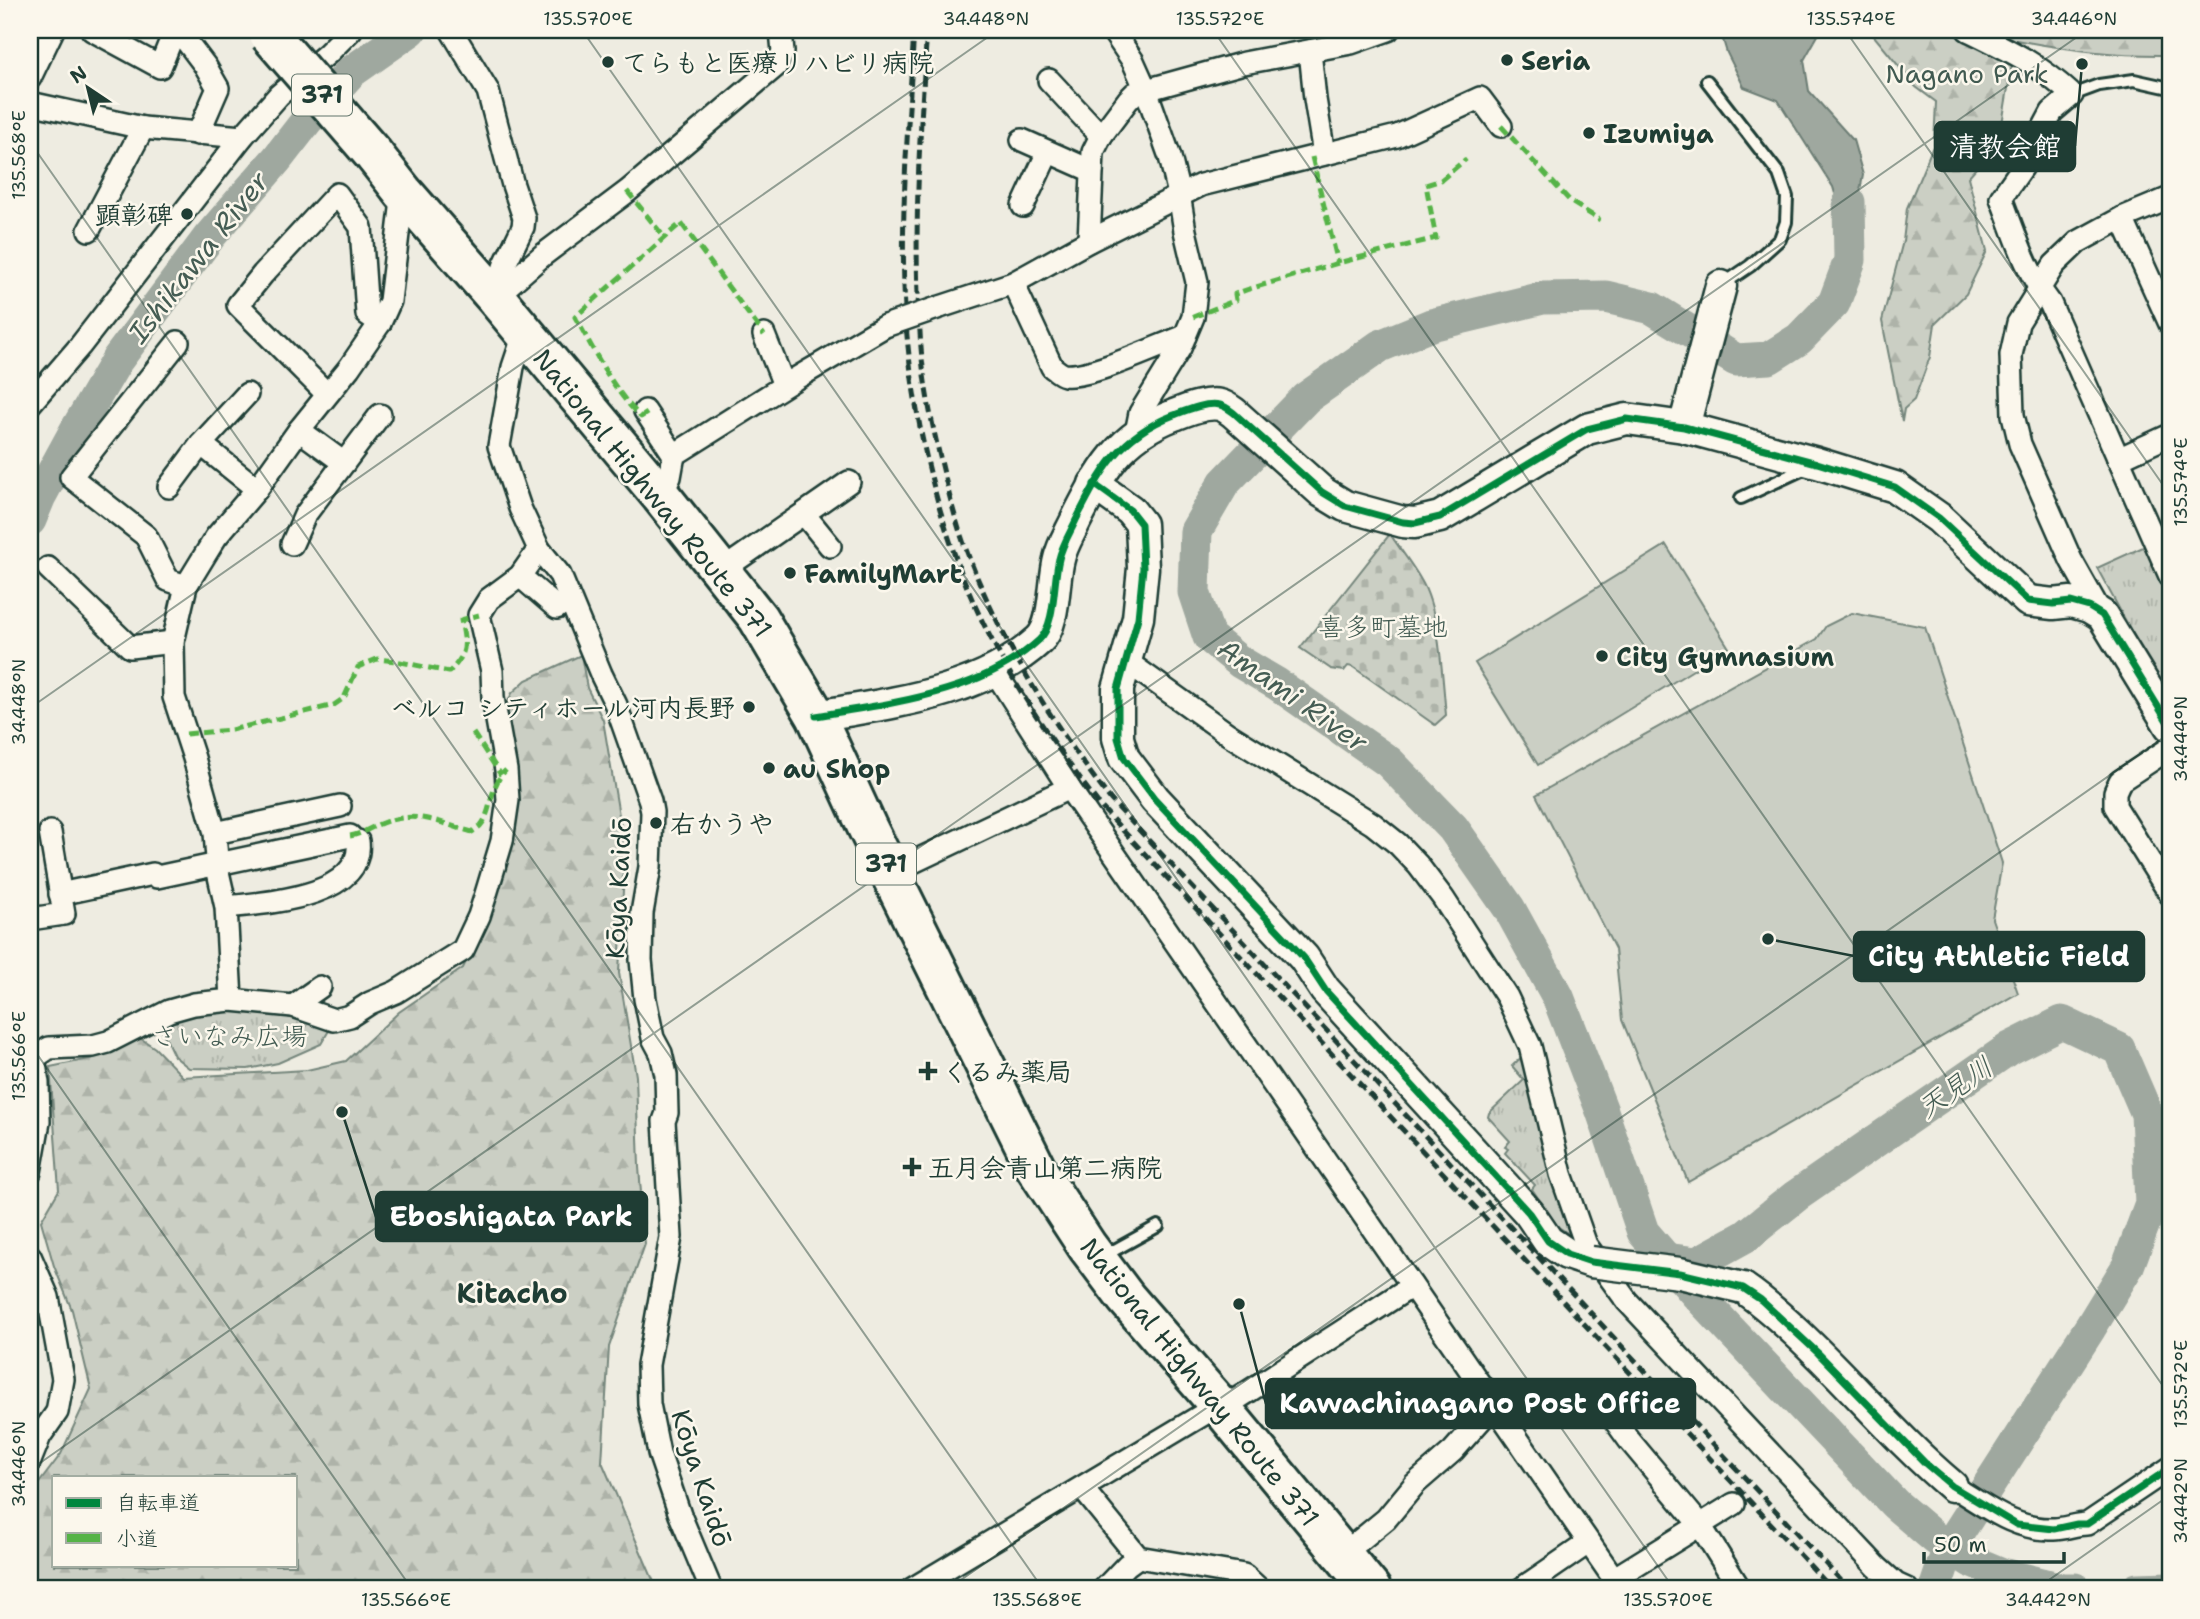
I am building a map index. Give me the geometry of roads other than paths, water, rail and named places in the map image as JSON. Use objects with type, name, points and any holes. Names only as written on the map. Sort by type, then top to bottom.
[{"type":"highway","name":"National Highway Route 371","points":[[267,32],[495,297],[661,496],[758,618],[816,716],[890,873],[1036,1168],[1096,1260],[1126,1298],[1219,1405],[1371,1589]]},
{"type":"street","points":[[30,78],[53,30]]},
{"type":"street","points":[[92,30],[160,67],[177,30],[206,67],[218,88],[198,135]]},
{"type":"street","points":[[30,404],[278,94],[327,54],[351,30]]},
{"type":"street","points":[[450,30],[488,91],[524,218],[523,227],[505,264],[495,297]]},
{"type":"street","points":[[495,297],[543,255],[628,191],[776,66],[783,52],[781,30]]},
{"type":"street","points":[[1112,30],[1133,61],[1170,157],[1197,282],[1193,317],[1180,348],[1140,413],[1136,433]]},
{"type":"street","points":[[1089,241],[1093,152],[1101,136],[1135,93],[1244,63],[1351,43],[1388,30]]},
{"type":"street","points":[[1968,30],[2019,55],[2051,75],[2073,95],[2052,112],[2022,168],[2001,198],[2024,257],[2039,289],[2050,303],[2170,576]]},
{"type":"street","points":[[1310,51],[1324,154]]},
{"type":"street","points":[[1049,80],[1101,136]]},
{"type":"street","points":[[674,455],[885,326],[1013,284],[1089,241],[1201,185],[1397,136],[1480,98],[1501,126]]},
{"type":"street","points":[[30,103],[143,128],[242,137]]},
{"type":"street","points":[[89,230],[143,128]]},
{"type":"street","points":[[1022,140],[1092,171]]},
{"type":"street","points":[[1023,206],[1048,152]]},
{"type":"street","points":[[231,1000],[226,907],[218,872],[215,833],[174,697],[173,642],[186,586],[216,537],[257,489],[380,323],[390,301],[403,191]]},
{"type":"street","points":[[327,394],[238,305],[262,274],[337,194],[361,227],[368,313],[380,323]]},
{"type":"street","points":[[2170,198],[2122,218],[2078,242],[2054,265],[2018,323],[2011,355],[2013,415],[2020,444],[2071,560],[2170,726]]},
{"type":"street","points":[[2122,218],[2170,324]]},
{"type":"street","points":[[1013,284],[1052,367],[1062,375],[1078,375],[1097,369],[1185,336]]},
{"type":"street","points":[[1686,417],[1721,286]]},
{"type":"street","name":"Kōya Kaidō","points":[[524,334],[513,367],[499,446],[520,508],[539,549],[560,575],[616,705],[646,787],[652,812],[650,867],[642,913],[641,960],[653,1038],[661,1053],[666,1075],[667,1113],[664,1121],[671,1237],[648,1365],[649,1404],[659,1453],[680,1515],[711,1589]]},
{"type":"street","points":[[764,335],[785,385]]},
{"type":"street","points":[[178,342],[71,477],[146,536],[168,580],[186,586]]},
{"type":"street","points":[[169,487],[201,444],[247,394]]},
{"type":"street","points":[[816,716],[957,687],[994,670],[1040,639],[1048,627],[1062,547],[1094,484],[1125,443],[1136,433],[1155,422],[1206,405],[1220,405],[1234,413],[1322,492],[1345,506],[1415,523],[1440,517],[1587,429],[1627,419],[1686,417],[1895,487],[1939,518],[2028,601],[2053,604],[2071,602],[2089,607],[2102,615]]},
{"type":"street","points":[[645,411],[674,455],[670,477],[661,496]]},
{"type":"street","points":[[292,544],[305,515],[380,415]]},
{"type":"street","points":[[299,430],[344,463]]},
{"type":"street","points":[[2118,459],[2170,435]]},
{"type":"street","points":[[201,444],[257,489]]},
{"type":"street","points":[[721,572],[849,482]]},
{"type":"street","points":[[1094,484],[1130,510],[1141,524],[1143,568],[1138,618],[1118,689],[1118,738],[1124,758],[1155,799],[1304,958],[1325,990],[1529,1213],[1548,1241],[1567,1254],[1591,1262],[1680,1273],[1742,1288],[1761,1300],[1818,1353],[1926,1464],[1952,1486],[2017,1525],[2054,1529],[2087,1524],[2170,1468]]},
{"type":"street","points":[[804,514],[830,546]]},
{"type":"street","points":[[30,1172],[39,1122],[34,1058],[49,1048],[93,1046],[108,1042],[169,1011],[194,1004],[231,1000],[293,1006],[334,1020],[350,1016],[370,1003],[396,992],[463,950],[479,916],[502,841],[508,800],[506,770],[493,698],[492,671],[480,615],[489,599],[520,576],[539,549]]},
{"type":"street","points":[[48,568],[130,647],[173,642]]},
{"type":"street","points":[[520,576],[557,608]]},
{"type":"street","points":[[1126,661],[1228,734],[1373,824],[1418,865],[1443,898],[1507,997],[1531,1046],[1561,1174],[1586,1245],[1627,1301],[1877,1567],[1901,1586]]},
{"type":"street","points":[[994,670],[1069,788],[1617,1584],[1734,1504]]},
{"type":"street","points":[[2170,748],[2120,780],[2114,799],[2115,806],[2170,894]]},
{"type":"street","points":[[890,873],[1069,788]]},
{"type":"street","points":[[215,833],[340,806]]},
{"type":"street","points":[[30,919],[64,914],[50,832]]},
{"type":"street","points":[[60,894],[153,874],[158,877],[219,863],[354,839],[360,852],[355,863],[347,875],[333,884],[291,899],[226,907]]},
{"type":"street","points":[[293,1006],[320,987]]},
{"type":"street","points":[[30,1255],[36,1291],[48,1297],[63,1379],[57,1412],[40,1436],[30,1461]]},
{"type":"street","points":[[912,1589],[1219,1405],[1237,1399],[1412,1286]]},
{"type":"street","points":[[1595,1393],[1629,1440],[1700,1525],[1740,1589]]},
{"type":"street","points":[[1342,1555],[1386,1518],[1415,1484],[1453,1451],[1493,1405]]},
{"type":"street","points":[[1082,1488],[1138,1557],[1244,1575],[1257,1589]]},
{"type":"street","points":[[1521,1589],[1588,1543]]},
{"type":"street","points":[[1104,1589],[1127,1564],[1138,1557]]},
{"type":"lane","points":[[2073,95],[2099,85],[2134,79],[2170,88]]},
{"type":"lane","points":[[1707,80],[1779,174],[1787,197],[1786,222],[1780,239],[1750,266],[1721,286]]},
{"type":"lane","points":[[1741,498],[1817,463]]},
{"type":"lane","points":[[1096,1260],[1157,1226]]},
{"type":"waterway","name":"Ishikawa River","points":[[30,520],[40,496],[117,360],[210,236],[351,72],[411,30]]},
{"type":"waterway","name":"Amami River","points":[[1849,202],[1850,260],[1834,303],[1799,339],[1769,358],[1736,360],[1652,308],[1606,297],[1543,298],[1431,325],[1380,346],[1306,398],[1224,483],[1196,531],[1194,592],[1209,637],[1240,662],[1277,684],[1389,762],[1453,828],[1509,908],[1558,997],[1602,1111],[1643,1232],[1697,1295],[1895,1504],[1936,1539],[1971,1561],[2002,1574],[2062,1589],[2075,1589]]},
{"type":"waterway","name":"天見川","points":[[1666,1259],[1697,1263],[1746,1236],[1796,1196],[2010,1048],[2062,1022],[2119,1049],[2147,1114],[2151,1204],[2128,1266],[1949,1547],[1935,1589]]},
{"type":"waterway","name":"天見川","points":[[2137,1589],[2170,1588]]},
{"type":"railway","points":[[914,30],[903,260],[907,336],[915,401],[937,499],[957,562],[982,621],[1012,677],[1046,731],[1102,808],[1832,1589]]},
{"type":"railway","points":[[927,30],[917,218],[921,348],[927,395],[945,479],[964,544],[993,612],[1028,678],[1111,800],[1849,1589]]},
{"type":"place","name":"Seria","points":[[1507,60]]},
{"type":"place","name":"てらもと医療リハビリ病院","points":[[608,62]]},
{"type":"place","name":"清教会館","points":[[2082,64]]},
{"type":"place","name":"Izumiya","points":[[1589,133]]},
{"type":"place","name":"顕彰碑","points":[[187,214]]},
{"type":"place","name":"FamilyMart","points":[[790,573]]},
{"type":"place","name":"City Gymnasium","points":[[1602,656]]},
{"type":"place","name":"ベルコ シティホール河内長野","points":[[749,707]]},
{"type":"place","name":"au Shop","points":[[769,768]]},
{"type":"place","name":"右かうや","points":[[656,823]]},
{"type":"place","name":"City Athletic Field","points":[[1768,939]]},
{"type":"place","name":"くるみ薬局","points":[[928,1071]]},
{"type":"place","name":"Eboshigata Park","points":[[342,1112]]},
{"type":"place","name":"五月会青山第二病院","points":[[912,1167]]},
{"type":"place","name":"Kawachinagano Post Office","points":[[1239,1304]]},
{"type":"district","name":"Kitacho","points":[[512,1293]]},
{"type":"park label","name":"Nagano Park","points":[[1967,73]]},
{"type":"park label","name":"喜多町墓地","points":[[1383,626]]},
{"type":"park label","name":"さいなみ広場","points":[[229,1035]]}]
